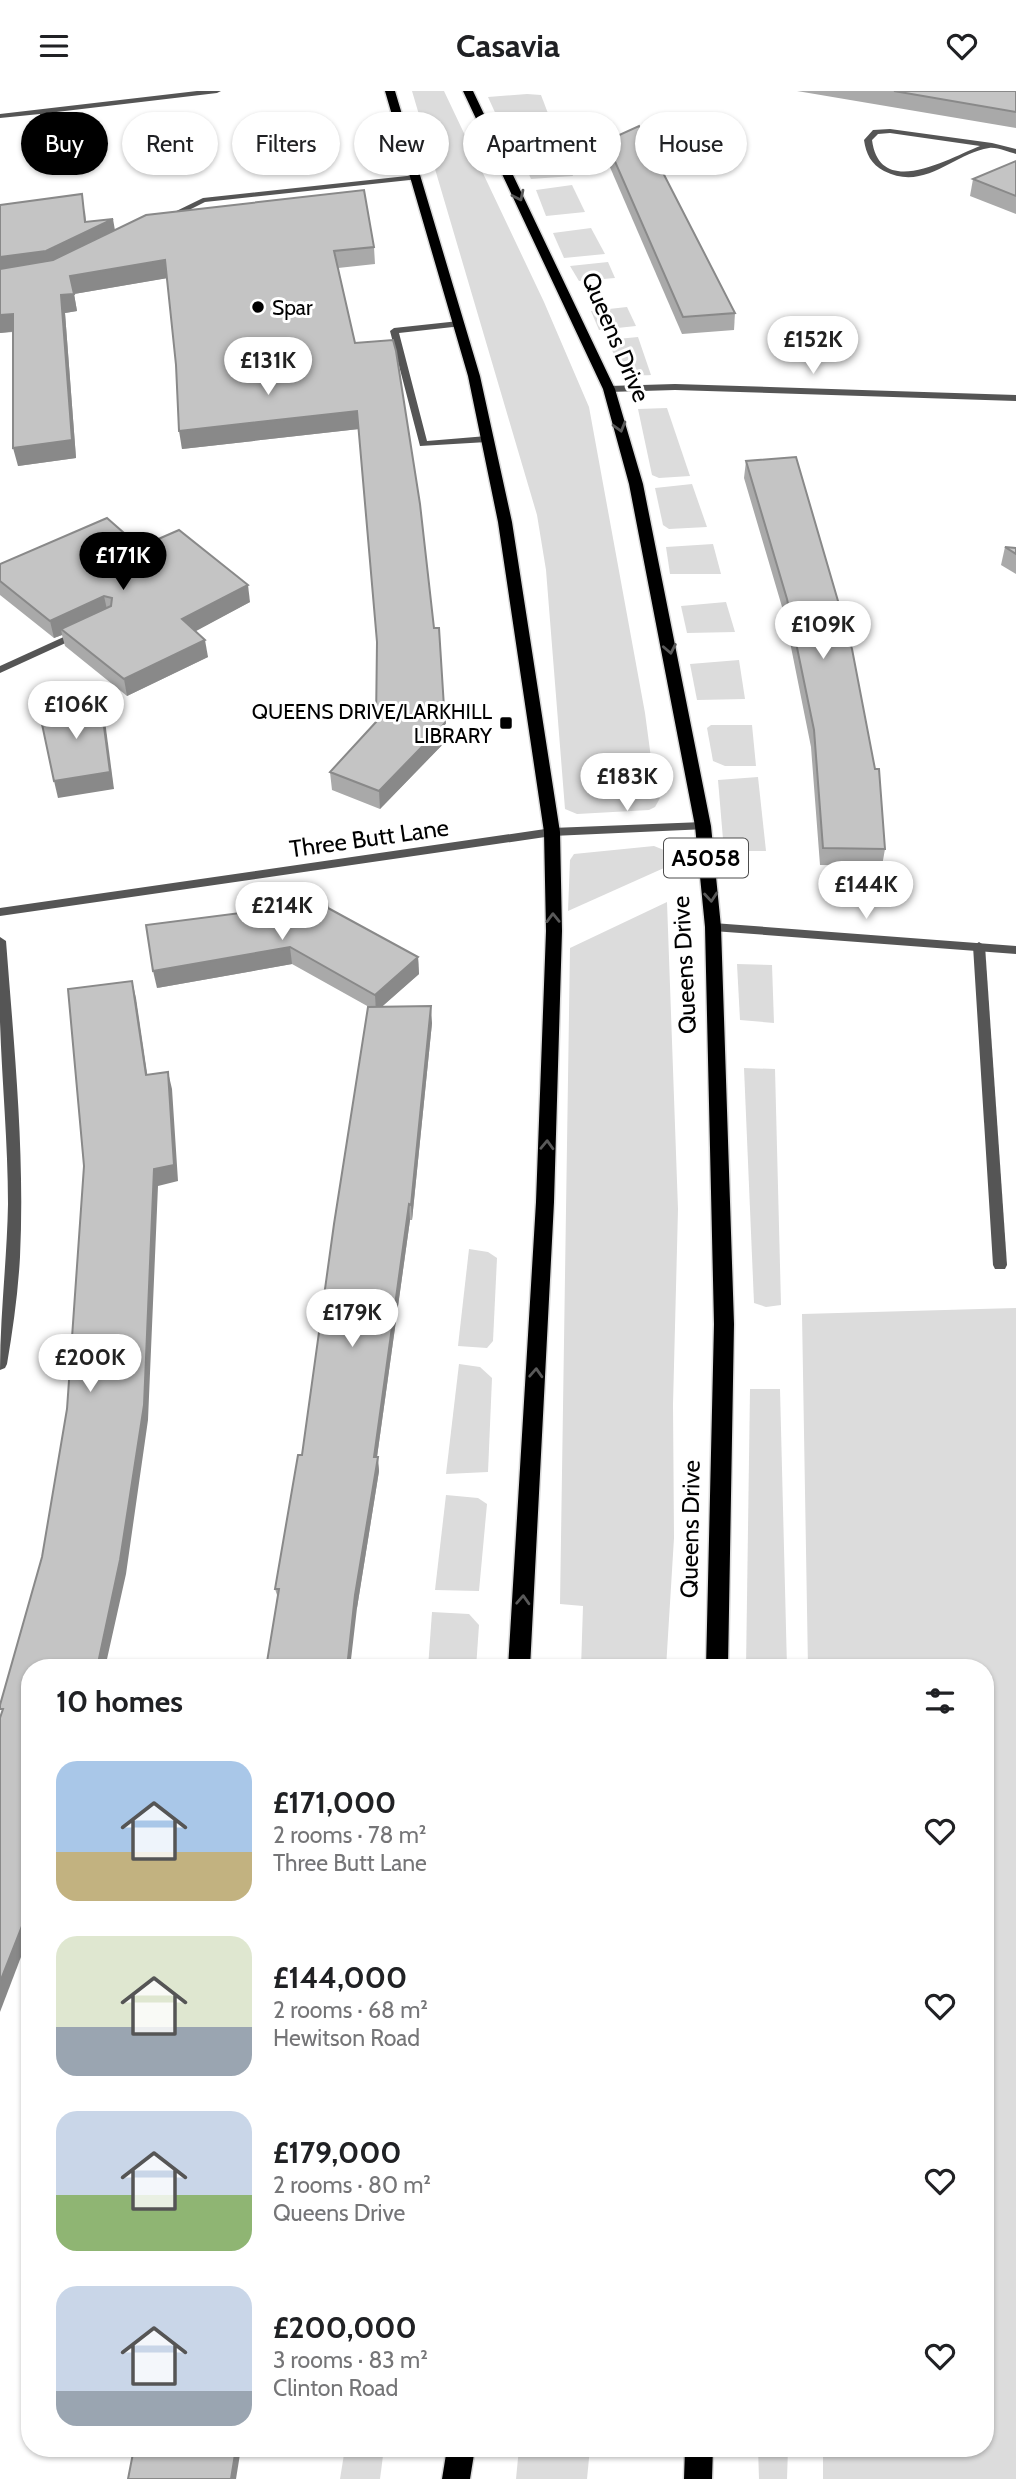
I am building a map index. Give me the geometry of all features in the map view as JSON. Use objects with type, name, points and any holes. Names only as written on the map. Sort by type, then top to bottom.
[{"type":"highway","points":[[390,91],[459,324],[487,439],[505,522],[552,832],[554,930],[545,1202],[520,1659]]},
{"type":"highway","name":"Queens Drive","points":[[468,91],[609,389],[636,484],[703,826],[713,927],[724,1324],[717,1659]]},
{"type":"highway","points":[[456,2479],[460,2457]]},
{"type":"highway","points":[[698,2479],[699,2457]]},
{"type":"street","points":[[0,116],[216,91]]},
{"type":"street","points":[[992,145],[964,153],[923,173],[908,175],[879,165],[873,158],[868,140],[876,132],[890,131],[992,145],[1016,152]]},
{"type":"street","points":[[154,224],[203,200],[416,177]]},
{"type":"street","points":[[459,324],[394,331],[423,444],[487,439]]},
{"type":"street","points":[[609,389],[675,387],[1016,398]]},
{"type":"street","points":[[0,670],[96,625]]},
{"type":"street","name":"Three Butt Lane","points":[[0,912],[552,832],[703,826]]},
{"type":"street","points":[[713,927],[1016,950]]},
{"type":"street","points":[[0,941],[15,1168],[8,1322],[0,1364]]},
{"type":"street","points":[[979,946],[1000,1265]]},
{"type":"shaded area","points":[[412,91],[444,91],[463,131],[463,175],[484,175],[544,302],[589,407],[645,713],[656,795],[660,798],[655,807],[649,810],[577,814],[565,809],[546,570],[537,515],[437,175],[449,175],[449,112],[418,112]]},
{"type":"shaded area","points":[[541,95],[547,112],[495,112],[488,97]]},
{"type":"shaded area","points":[[529,175],[573,176],[531,179]]},
{"type":"shaded area","points":[[572,185],[585,212],[546,216],[536,190]]},
{"type":"shaded area","points":[[591,228],[605,254],[564,258],[553,233]]},
{"type":"shaded area","points":[[608,262],[615,278],[579,281],[570,266]]},
{"type":"shaded area","points":[[627,307],[636,326],[599,330],[591,311]]},
{"type":"shaded area","points":[[638,337],[651,375],[632,374],[622,368],[607,340]]},
{"type":"shaded area","points":[[667,408],[690,476],[659,478],[652,475],[638,409]]},
{"type":"shaded area","points":[[692,484],[707,527],[669,529],[663,525],[655,488]]},
{"type":"shaded area","points":[[713,544],[721,574],[670,574],[666,547]]},
{"type":"shaded area","points":[[726,602],[735,632],[687,633],[681,606]]},
{"type":"shaded area","points":[[739,660],[745,699],[697,700],[690,664]]},
{"type":"shaded area","points":[[711,725],[752,725],[756,766],[725,766],[713,761],[707,728]]},
{"type":"shaded area","points":[[758,777],[766,851],[724,851],[718,780]]},
{"type":"shaded area","points":[[654,846],[664,850],[664,868],[568,911],[570,860],[574,854]]},
{"type":"shaded area","points":[[667,902],[678,1209],[673,1405],[674,1538],[667,1659],[581,1659],[583,1606],[560,1604],[570,948]]},
{"type":"shaded area","points":[[737,964],[772,965],[774,1023],[740,1020]]},
{"type":"shaded area","points":[[744,1068],[775,1069],[781,1305],[766,1307],[754,1303]]},
{"type":"shaded area","points":[[469,1249],[488,1252],[497,1258],[493,1341],[487,1348],[458,1346]]},
{"type":"shaded area","points":[[1016,1308],[1016,2479],[823,2479],[823,2457],[994,2457],[994,1659],[808,1659],[802,1314]]},
{"type":"shaded area","points":[[459,1364],[480,1367],[492,1378],[488,1472],[446,1474]]},
{"type":"shaded area","points":[[750,1389],[780,1389],[787,1659],[746,1659]]},
{"type":"shaded area","points":[[446,1495],[478,1498],[487,1504],[479,1591],[435,1590]]},
{"type":"shaded area","points":[[432,1612],[469,1614],[479,1625],[477,1659],[429,1659]]},
{"type":"shaded area","points":[[344,2457],[383,2457],[380,2479],[340,2479]]},
{"type":"shaded area","points":[[518,2457],[589,2457],[587,2479],[516,2479]]},
{"type":"shaded area","points":[[758,2457],[788,2457],[787,2479],[759,2479]]},
{"type":"building","points":[[894,91],[1016,91],[1016,112]]},
{"type":"building","points":[[635,128],[635,175],[664,175],[735,313],[683,317],[621,175],[621,134]]},
{"type":"building","points":[[1016,161],[1016,196],[973,179]]},
{"type":"building","points":[[364,190],[374,247],[334,251],[355,343],[393,340],[396,351],[420,504],[434,628],[439,628],[445,723],[379,791],[330,772],[376,722],[377,642],[357,411],[179,431],[176,365],[165,260],[70,276],[74,294],[61,295],[72,440],[13,448],[13,314],[0,315],[0,269],[53,260],[146,215]]},
{"type":"building","points":[[82,194],[85,222],[113,219],[46,251],[0,257],[0,205]]},
{"type":"building","points":[[796,457],[852,649],[875,769],[879,769],[885,849],[823,848],[814,730],[787,599],[746,461]]},
{"type":"building","points":[[107,518],[140,547],[179,530],[248,585],[182,619],[205,640],[124,679],[61,629],[111,606],[112,598],[104,596],[50,621],[0,581],[0,564]]},
{"type":"building","points":[[1005,547],[1016,548],[1016,554]]},
{"type":"building","points":[[101,704],[110,772],[54,781],[39,710]]},
{"type":"building","points":[[327,902],[328,908],[418,957],[375,995],[290,947],[153,971],[146,925]]},
{"type":"building","points":[[132,981],[146,1075],[168,1072],[174,1165],[154,1169],[144,1405],[120,1560],[99,1659],[21,1659],[21,1929],[0,1982],[0,1718],[3,1709],[0,1709],[0,1705],[42,1557],[67,1409],[84,1166],[68,989]]},
{"type":"building","points":[[431,1006],[411,1205],[409,1204],[374,1457],[378,1457],[355,1595],[348,1659],[267,1659],[279,1589],[275,1589],[298,1455],[302,1455],[368,1007]]},
{"type":"building","points":[[132,2457],[235,2457],[231,2479],[128,2479]]},
{"type":"place","name":"Spar","points":[[258,307]]},
{"type":"place","name":"QUEENS DRIVE/LARKHILL LIBRARY","points":[[506,723]]}]
